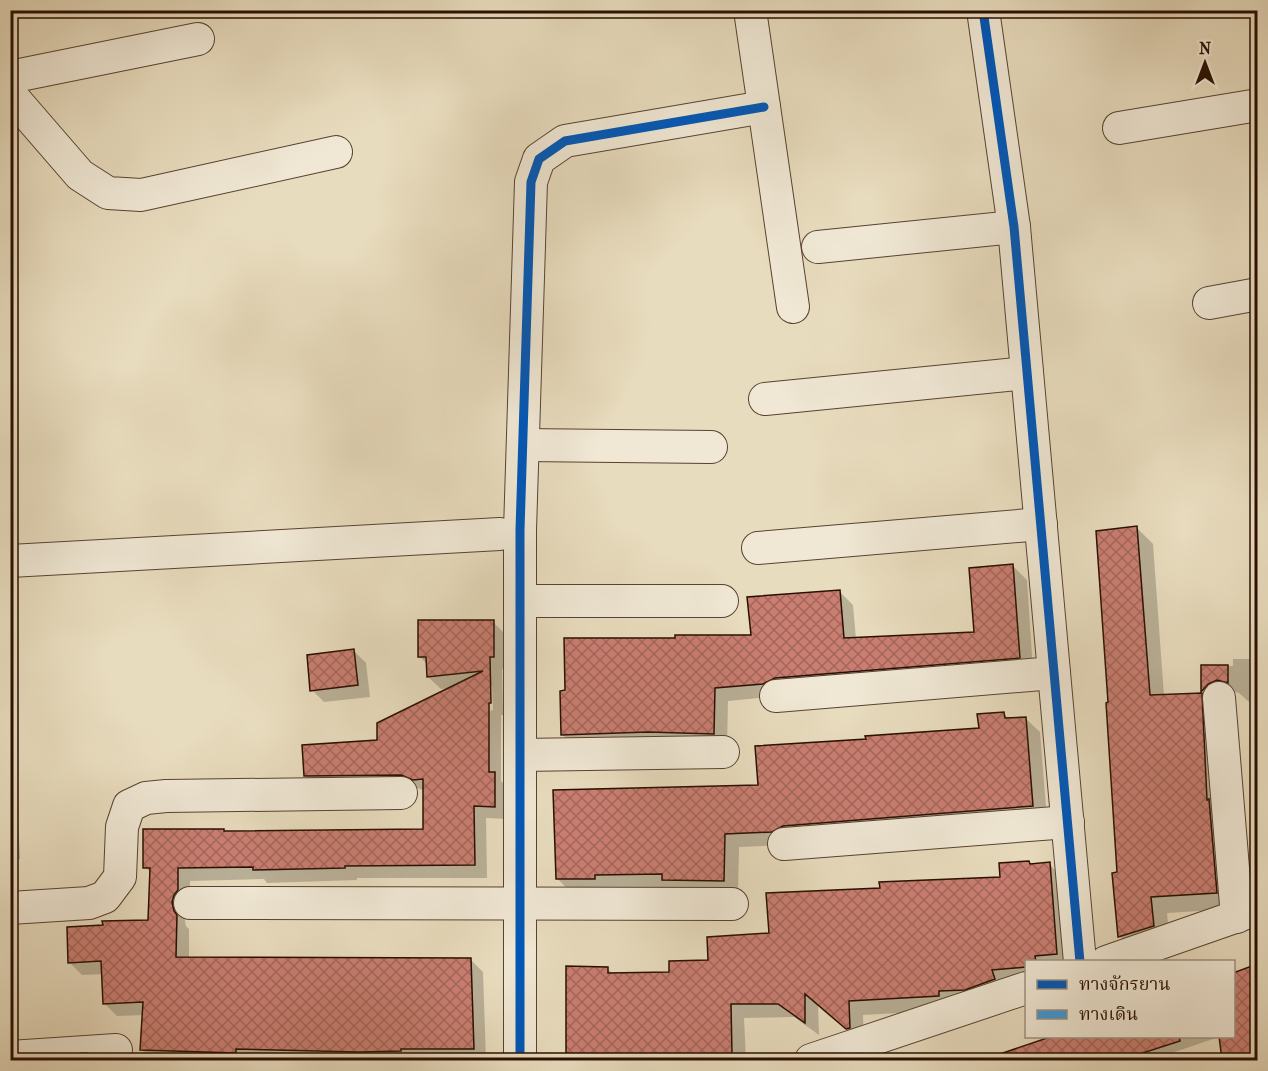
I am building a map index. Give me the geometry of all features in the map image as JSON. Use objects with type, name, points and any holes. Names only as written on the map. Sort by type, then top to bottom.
[{"type":"street","points":[[750,10],[793,307]]},
{"type":"street","points":[[982,10],[1014,227],[1080,960]]},
{"type":"street","points":[[10,77],[198,39]]},
{"type":"street","points":[[10,94],[80,175],[108,193],[141,195],[336,152]]},
{"type":"street","points":[[1119,128],[1257,105]]},
{"type":"street","points":[[520,1060],[520,601],[531,182],[539,159],[565,141],[764,106]]},
{"type":"street","points":[[818,247],[1014,227]]},
{"type":"street","points":[[1209,303],[1257,294]]},
{"type":"street","points":[[765,399],[1027,373]]},
{"type":"street","points":[[523,445],[711,447]]},
{"type":"street","points":[[758,548],[1041,524]]},
{"type":"street","points":[[10,561],[500,534]]},
{"type":"street","points":[[520,601],[722,601]]},
{"type":"street","points":[[776,696],[1054,673]]},
{"type":"street","points":[[1112,960],[1247,913],[1219,698]]},
{"type":"street","points":[[520,755],[723,752]]},
{"type":"street","points":[[10,908],[89,903],[105,897],[120,877],[122,827],[129,806],[146,798],[401,793]]},
{"type":"street","points":[[784,844],[1068,822]]},
{"type":"street","points":[[190,903],[732,904]]},
{"type":"street","points":[[811,1060],[1025,988]]},
{"type":"street","points":[[10,1057],[116,1050]]},
{"type":"building","points":[[1137,526],[1150,695],[1202,693],[1207,800],[1209,799],[1217,893],[1151,897],[1154,926],[1118,937],[1112,873],[1117,872],[1106,703],[1108,702],[1096,531]]},
{"type":"building","points":[[1013,564],[1020,658],[775,678],[763,684],[715,688],[714,734],[648,732],[561,735],[560,691],[565,690],[564,638],[751,635],[747,597],[840,590],[844,638],[974,632],[969,568]]},
{"type":"building","points":[[418,620],[494,620],[494,657],[490,657],[489,772],[495,772],[495,807],[474,806],[475,865],[345,866],[345,868],[253,870],[253,867],[178,868],[178,890],[172,902],[177,915],[176,957],[471,958],[474,1049],[401,1049],[401,1051],[359,1052],[236,1049],[236,1053],[140,1050],[143,1002],[103,1004],[101,961],[68,963],[67,927],[103,925],[102,921],[148,920],[150,868],[143,868],[143,829],[224,829],[224,831],[423,829],[423,779],[413,780],[401,775],[304,776],[302,745],[377,740],[377,723],[483,671],[427,677],[426,657],[418,657]]},
{"type":"building","points":[[354,649],[358,685],[310,691],[307,655]]},
{"type":"building","points":[[1201,665],[1228,665],[1228,683],[1217,680],[1208,684],[1201,692]]},
{"type":"building","points":[[1004,712],[1005,718],[1026,717],[1033,806],[783,826],[772,832],[725,834],[724,881],[662,880],[662,874],[595,875],[595,879],[556,879],[553,790],[758,785],[755,746],[866,739],[865,736],[979,728],[977,714]]},
{"type":"building","points":[[1050,862],[1057,954],[1035,956],[1036,960],[1025,960],[1025,967],[992,970],[995,979],[965,990],[939,991],[939,996],[849,1001],[850,1028],[846,1029],[805,994],[805,1023],[778,1004],[731,1004],[732,1054],[699,1060],[673,1060],[673,1056],[566,1058],[566,966],[608,967],[608,973],[669,972],[669,961],[708,960],[707,937],[769,933],[766,893],[880,888],[879,882],[1000,877],[999,863]]},
{"type":"building","points":[[1257,964],[1257,1060],[1222,1060],[1219,1038],[1235,1038],[1235,972]]},
{"type":"building","points":[[1047,1038],[1179,1038],[1180,1041],[1121,1060],[995,1060],[994,1056]]},
{"type":"marked path","points":[[84,1052],[84,1060]]},
{"type":"cycle path","points":[[983,10],[1014,227],[1080,960]]},
{"type":"cycle path","points":[[520,1060],[520,530],[531,182],[539,159],[565,141],[764,107]]}]
